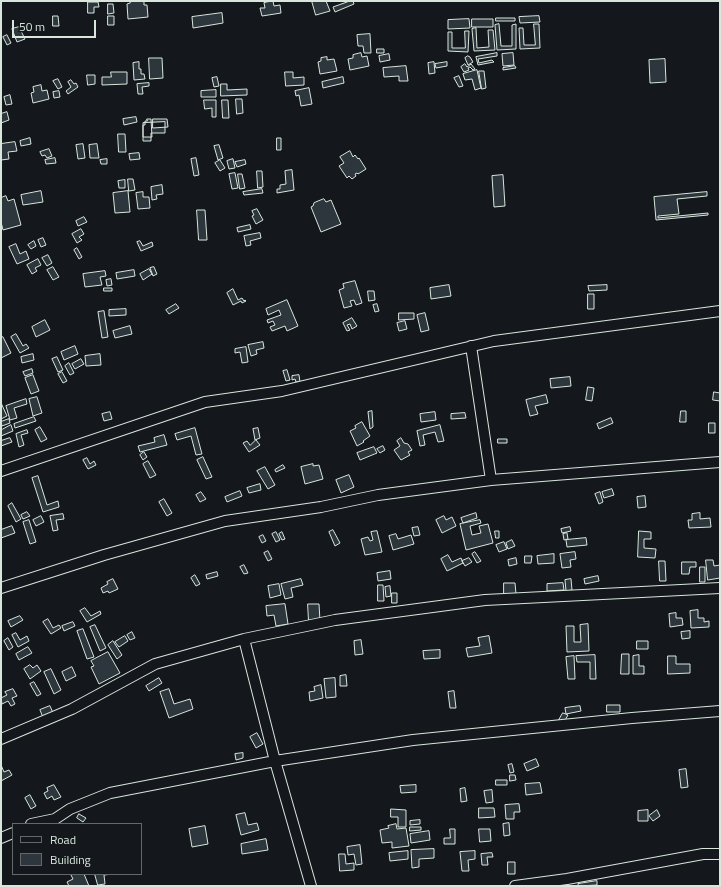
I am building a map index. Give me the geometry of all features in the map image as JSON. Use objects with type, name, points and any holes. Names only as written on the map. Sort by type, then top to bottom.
[{"type":"street","points":[[1,471],[205,402],[282,390],[494,341],[720,311]]},
{"type":"street","points":[[471,346],[491,480]]},
{"type":"street","points":[[1,588],[104,554],[225,521],[321,507],[378,495],[491,480],[720,462]]},
{"type":"street","points":[[1,739],[72,709],[155,664],[244,639],[335,620],[486,600],[720,588]]},
{"type":"street","points":[[244,639],[275,761],[311,886]]},
{"type":"street","points":[[36,823],[56,819],[70,809],[110,793],[275,761],[413,740],[632,718],[720,711]]},
{"type":"street","points":[[1,838],[12,833]]},
{"type":"street","points":[[515,886],[567,879],[703,854],[720,854]]},
{"type":"building","points":[[130,1],[144,1],[144,5],[147,5],[148,17],[128,19],[127,4],[130,3]]},
{"type":"building","points":[[273,1],[274,6],[280,5],[281,13],[262,16],[260,8],[265,8],[264,3]]},
{"type":"building","points":[[312,1],[326,1],[330,11],[316,15]]},
{"type":"building","points":[[346,1],[353,1],[354,4],[335,12],[333,7],[347,2]]},
{"type":"building","points":[[88,2],[98,2],[99,7],[94,7],[94,13],[88,13]]},
{"type":"building","points":[[108,4],[113,4],[114,13],[108,14]]},
{"type":"building","points":[[222,13],[223,23],[193,28],[192,17]]},
{"type":"building","points":[[53,16],[58,16],[59,26],[53,26]]},
{"type":"building","points":[[108,16],[114,16],[114,25],[108,25]]},
{"type":"building","points":[[539,16],[540,22],[520,23],[519,17]]},
{"type":"building","points":[[496,18],[515,18],[515,21],[496,21]]},
{"type":"building","points":[[469,19],[470,28],[448,29],[448,20]]},
{"type":"building","points":[[472,19],[493,19],[493,27],[472,27]]},
{"type":"building","points":[[499,24],[501,46],[512,46],[512,25],[516,24],[516,49],[497,50],[495,25]]},
{"type":"building","points":[[534,24],[539,24],[540,48],[520,49],[519,28],[523,28],[524,45],[535,45]]},
{"type":"building","points":[[19,27],[25,39],[17,42],[12,29]]},
{"type":"building","points":[[476,28],[477,48],[489,47],[488,30],[493,30],[495,50],[474,51],[472,29]]},
{"type":"building","points":[[465,31],[469,31],[468,52],[448,51],[448,32],[452,32],[452,48],[465,48]]},
{"type":"building","points":[[370,34],[371,53],[364,53],[363,46],[358,46],[357,35]]},
{"type":"building","points":[[7,35],[11,43],[7,45],[3,37]]},
{"type":"building","points":[[377,49],[384,49],[384,53],[377,53]]},
{"type":"building","points":[[361,53],[362,57],[367,56],[369,66],[350,70],[348,59],[353,58],[353,55]]},
{"type":"building","points":[[497,53],[497,56],[478,59],[479,63],[492,60],[494,62],[478,65],[476,57]]},
{"type":"building","points":[[513,53],[514,65],[503,66],[502,54]]},
{"type":"building","points":[[389,54],[390,60],[380,62],[379,56]]},
{"type":"building","points":[[468,56],[473,62],[468,65],[465,58]]},
{"type":"building","points":[[327,57],[327,60],[334,59],[337,71],[320,74],[318,62],[321,61],[321,58]]},
{"type":"building","points":[[149,58],[162,58],[163,78],[150,79]]},
{"type":"building","points":[[665,59],[666,82],[650,83],[649,60]]},
{"type":"building","points":[[139,62],[139,69],[141,69],[141,74],[144,74],[145,79],[134,80],[133,63]]},
{"type":"building","points":[[434,62],[435,73],[429,74],[428,63]]},
{"type":"building","points":[[447,62],[447,66],[436,68],[435,64]]},
{"type":"building","points":[[465,64],[467,67],[471,64],[475,69],[473,70],[470,67],[468,68],[469,70],[464,72],[461,67]]},
{"type":"building","points":[[406,66],[408,81],[399,81],[399,76],[384,77],[383,68]]},
{"type":"building","points":[[515,66],[516,68],[503,70],[503,68]]},
{"type":"building","points":[[477,70],[481,88],[475,90],[472,79],[465,80],[463,74]]},
{"type":"building","points":[[479,71],[484,71],[486,88],[482,89]]},
{"type":"building","points":[[111,72],[127,72],[127,84],[102,85],[102,77],[111,77]]},
{"type":"building","points":[[285,72],[293,72],[293,78],[304,77],[304,85],[286,86]]},
{"type":"building","points":[[87,75],[95,75],[95,84],[88,85]]},
{"type":"building","points":[[459,76],[463,86],[459,87],[454,78]]},
{"type":"building","points":[[217,77],[219,86],[214,87],[212,78]]},
{"type":"building","points":[[343,77],[344,83],[323,88],[322,82]]},
{"type":"building","points":[[58,79],[62,87],[58,89],[53,81]]},
{"type":"building","points":[[71,80],[74,84],[76,83],[78,87],[68,94],[66,91],[71,87],[68,82]]},
{"type":"building","points":[[149,83],[149,86],[142,87],[143,94],[138,94],[137,84]]},
{"type":"building","points":[[221,84],[227,84],[227,90],[247,89],[247,95],[221,96]]},
{"type":"building","points":[[41,85],[42,91],[47,90],[49,99],[33,103],[31,93],[34,92],[33,87]]},
{"type":"building","points":[[309,88],[312,104],[301,106],[299,95],[296,96],[295,91]]},
{"type":"building","points":[[216,90],[216,97],[201,97],[201,91]]},
{"type":"building","points":[[59,91],[60,97],[54,98],[53,92]]},
{"type":"building","points":[[10,95],[12,104],[6,105],[4,97]]},
{"type":"building","points":[[236,99],[242,99],[243,113],[237,114]]},
{"type":"building","points":[[204,100],[216,100],[216,117],[212,117],[212,108],[205,109]]},
{"type":"building","points":[[222,100],[228,100],[229,118],[223,118]]},
{"type":"building","points":[[7,112],[9,120],[1,123],[1,114]]},
{"type":"building","points":[[136,117],[137,122],[124,125],[123,119]]},
{"type":"building","points":[[147,119],[151,119],[152,137],[143,137],[143,125],[145,125],[145,121],[147,121]]},
{"type":"building","points":[[153,119],[167,119],[168,127],[153,128]]},
{"type":"building","points":[[165,122],[165,133],[151,133],[151,141],[143,141],[143,123]]},
{"type":"building","points":[[118,134],[125,134],[126,152],[119,152]]},
{"type":"building","points":[[30,138],[31,144],[21,146],[20,141]]},
{"type":"building","points":[[277,138],[281,138],[281,150],[277,150]]},
{"type":"building","points":[[15,142],[17,151],[8,152],[9,159],[1,160],[1,144]]},
{"type":"building","points":[[83,144],[85,158],[78,159],[76,145]]},
{"type":"building","points":[[97,144],[99,158],[90,158],[89,145]]},
{"type":"building","points":[[219,145],[223,158],[218,160],[214,146]]},
{"type":"building","points":[[49,149],[52,156],[47,158],[45,155],[42,156],[40,152]]},
{"type":"building","points":[[350,151],[353,157],[355,155],[358,159],[359,158],[366,169],[358,174],[355,174],[356,176],[352,179],[349,176],[347,178],[339,166],[344,163],[340,157]]},
{"type":"building","points":[[139,153],[140,159],[130,160],[129,154]]},
{"type":"building","points":[[55,158],[56,163],[46,164],[45,160]]},
{"type":"building","points":[[196,158],[199,175],[194,176],[191,159]]},
{"type":"building","points":[[107,159],[107,164],[101,164],[100,160]]},
{"type":"building","points":[[233,159],[235,168],[229,169],[227,161]]},
{"type":"building","points":[[220,160],[225,168],[220,171],[215,163]]},
{"type":"building","points":[[245,160],[246,164],[237,167],[235,162]]},
{"type":"building","points":[[292,170],[294,190],[277,193],[277,189],[280,189],[280,185],[286,184],[285,171]]},
{"type":"building","points":[[257,171],[262,171],[263,187],[258,188]]},
{"type":"building","points":[[235,173],[238,188],[232,189],[229,174]]},
{"type":"building","points":[[238,174],[242,174],[245,188],[240,189]]},
{"type":"building","points":[[503,175],[505,206],[494,207],[492,176]]},
{"type":"building","points":[[128,179],[133,179],[135,190],[129,191]]},
{"type":"building","points":[[125,180],[125,188],[119,188],[118,181]]},
{"type":"building","points":[[162,185],[163,194],[156,195],[157,199],[152,200],[151,187]]},
{"type":"building","points":[[262,189],[263,193],[244,195],[243,192]]},
{"type":"building","points":[[41,191],[43,202],[23,205],[21,195]]},
{"type":"building","points":[[128,191],[130,212],[115,213],[113,193]]},
{"type":"building","points":[[143,192],[143,197],[149,197],[150,208],[138,209],[136,193]]},
{"type":"building","points":[[707,192],[707,196],[677,199],[679,214],[658,216],[658,218],[708,213],[708,215],[656,220],[654,197]]},
{"type":"building","points":[[6,196],[8,201],[14,199],[21,225],[3,230],[1,222],[1,198]]},
{"type":"building","points":[[324,199],[326,202],[331,200],[341,224],[321,232],[311,207],[314,203]]},
{"type":"building","points":[[257,209],[263,220],[256,224],[252,216],[254,215],[252,211]]},
{"type":"building","points":[[197,210],[205,210],[207,240],[199,240]]},
{"type":"building","points":[[84,217],[87,222],[78,226],[76,221]]},
{"type":"building","points":[[250,225],[251,229],[238,232],[237,228]]},
{"type":"building","points":[[81,229],[84,234],[79,237],[82,240],[77,243],[72,234]]},
{"type":"building","points":[[260,233],[261,238],[250,241],[251,245],[246,246],[244,236]]},
{"type":"building","points":[[43,238],[46,245],[41,247],[38,240]]},
{"type":"building","points":[[34,241],[36,246],[31,249],[28,245]]},
{"type":"building","points":[[140,241],[143,246],[152,242],[153,246],[141,251],[137,242]]},
{"type":"building","points":[[16,244],[20,254],[26,251],[29,259],[17,264],[9,247]]},
{"type":"building","points":[[77,248],[82,257],[79,259],[74,250]]},
{"type":"building","points":[[48,255],[52,263],[47,266],[42,258]]},
{"type":"building","points":[[38,259],[41,265],[35,268],[37,271],[32,274],[27,265]]},
{"type":"building","points":[[53,267],[59,277],[53,280],[47,270]]},
{"type":"building","points":[[154,267],[157,274],[153,276],[150,268]]},
{"type":"building","points":[[149,269],[152,274],[143,280],[140,274]]},
{"type":"building","points":[[134,270],[135,276],[117,279],[116,273]]},
{"type":"building","points":[[105,271],[106,276],[100,277],[102,285],[85,287],[83,274]]},
{"type":"building","points":[[111,279],[112,285],[107,286],[106,280]]},
{"type":"building","points":[[355,281],[362,303],[356,305],[354,300],[350,301],[352,306],[344,308],[339,290],[344,288],[343,284]]},
{"type":"building","points":[[449,285],[451,296],[431,299],[430,288]]},
{"type":"building","points":[[607,285],[607,290],[589,291],[588,286]]},
{"type":"building","points":[[104,288],[112,288],[112,291],[104,291]]},
{"type":"building","points":[[233,289],[238,300],[242,298],[246,301],[242,303],[241,301],[233,305],[227,293]]},
{"type":"building","points":[[368,291],[374,291],[375,300],[369,301]]},
{"type":"building","points":[[588,294],[594,294],[594,309],[588,309]]},
{"type":"building","points":[[287,300],[298,326],[287,331],[285,326],[272,331],[270,327],[275,325],[273,321],[268,323],[267,320],[281,315],[279,310],[268,315],[266,309]]},
{"type":"building","points":[[176,304],[179,308],[169,314],[166,310]]},
{"type":"building","points":[[377,304],[379,311],[375,312],[373,305]]},
{"type":"building","points":[[126,309],[126,315],[109,316],[109,310]]},
{"type":"building","points":[[104,311],[108,337],[102,338],[98,312]]},
{"type":"building","points":[[399,313],[414,313],[414,319],[399,320]]},
{"type":"building","points":[[425,313],[429,330],[421,332],[417,315]]},
{"type":"building","points":[[352,318],[357,326],[352,329],[350,324],[347,325],[350,330],[347,331],[343,323]]},
{"type":"building","points":[[45,320],[50,330],[36,337],[32,327]]},
{"type":"building","points":[[405,321],[407,329],[399,331],[397,323]]},
{"type":"building","points":[[130,326],[132,334],[115,338],[113,331]]},
{"type":"building","points":[[16,334],[23,346],[26,344],[29,348],[20,353],[11,337]]},
{"type":"building","points":[[3,337],[11,353],[1,358],[1,338]]},
{"type":"building","points":[[263,342],[264,348],[256,350],[257,354],[251,356],[248,345]]},
{"type":"building","points":[[75,346],[78,354],[64,360],[61,352]]},
{"type":"building","points":[[246,347],[248,362],[242,363],[240,352],[235,353],[235,349]]},
{"type":"building","points":[[33,354],[34,360],[22,363],[21,357]]},
{"type":"building","points":[[100,354],[101,365],[86,366],[85,356]]},
{"type":"building","points":[[57,357],[63,370],[58,372],[52,359]]},
{"type":"building","points":[[81,359],[84,364],[75,369],[72,364]]},
{"type":"building","points":[[69,363],[74,373],[70,375],[65,366]]},
{"type":"building","points":[[32,369],[33,373],[25,376],[23,372]]},
{"type":"building","points":[[287,370],[290,380],[286,381],[283,371]]},
{"type":"building","points":[[62,372],[67,381],[63,383],[58,374]]},
{"type":"building","points":[[33,375],[39,391],[31,394],[25,378]]},
{"type":"building","points":[[299,375],[300,382],[296,382],[295,379],[292,380],[292,376]]},
{"type":"building","points":[[570,377],[571,386],[551,388],[550,379]]},
{"type":"building","points":[[588,387],[594,388],[592,401],[586,400]]},
{"type":"building","points":[[714,392],[720,393],[720,401],[713,400]]},
{"type":"building","points":[[546,395],[548,403],[535,406],[538,414],[530,416],[526,400]]},
{"type":"building","points":[[37,397],[42,413],[33,416],[29,399]]},
{"type":"building","points":[[26,399],[27,404],[14,408],[17,418],[10,420],[6,406]]},
{"type":"building","points":[[2,405],[7,416],[1,419],[1,406]]},
{"type":"building","points":[[372,411],[373,427],[370,429],[368,412]]},
{"type":"building","points":[[681,411],[686,411],[686,422],[680,422]]},
{"type":"building","points":[[110,412],[112,419],[104,421],[102,414]]},
{"type":"building","points":[[435,412],[436,420],[421,422],[420,414]]},
{"type":"building","points":[[465,413],[466,418],[451,419],[451,414]]},
{"type":"building","points":[[34,417],[36,421],[15,428],[14,424]]},
{"type":"building","points":[[611,418],[613,423],[599,429],[597,424]]},
{"type":"building","points":[[9,419],[10,423],[2,426],[1,422]]},
{"type":"building","points":[[362,422],[370,436],[357,446],[350,431]]},
{"type":"building","points":[[709,423],[715,423],[715,433],[709,433]]},
{"type":"building","points":[[11,425],[13,431],[1,436],[1,428],[2,429]]},
{"type":"building","points":[[440,425],[444,441],[438,442],[435,432],[423,435],[425,445],[420,446],[417,431]]},
{"type":"building","points":[[40,427],[47,439],[41,442],[35,430]]},
{"type":"building","points":[[195,428],[202,454],[196,455],[191,436],[177,440],[175,434]]},
{"type":"building","points":[[258,428],[260,438],[255,440],[253,429]]},
{"type":"building","points":[[27,430],[28,433],[21,435],[24,445],[19,447],[16,434]]},
{"type":"building","points":[[164,435],[167,445],[140,452],[138,446],[155,442],[154,438]]},
{"type":"building","points":[[10,438],[12,442],[1,446],[1,441]]},
{"type":"building","points":[[401,438],[412,450],[408,452],[410,455],[401,460],[394,450],[400,446],[397,441]]},
{"type":"building","points":[[498,439],[507,439],[507,443],[498,443]]},
{"type":"building","points":[[256,440],[260,445],[249,452],[243,443],[247,441],[250,445]]},
{"type":"building","points":[[383,446],[385,450],[380,453],[377,449]]},
{"type":"building","points":[[374,447],[377,453],[360,460],[357,453]]},
{"type":"building","points":[[144,452],[147,457],[143,460],[140,455]]},
{"type":"building","points":[[203,457],[212,477],[206,479],[197,460]]},
{"type":"building","points":[[87,458],[90,464],[94,461],[96,465],[88,469],[83,460]]},
{"type":"building","points":[[148,461],[156,475],[150,478],[143,464]]},
{"type":"building","points":[[313,464],[313,466],[319,465],[323,479],[305,484],[301,467]]},
{"type":"building","points":[[283,465],[285,468],[276,472],[275,470]]},
{"type":"building","points":[[265,467],[275,485],[268,489],[257,471]]},
{"type":"building","points":[[349,475],[354,487],[341,493],[336,480]]},
{"type":"building","points":[[38,476],[47,505],[58,501],[59,507],[43,512],[32,478]]},
{"type":"building","points":[[260,484],[261,490],[249,493],[247,488]]},
{"type":"building","points":[[612,489],[614,495],[604,498],[602,492]]},
{"type":"building","points":[[240,491],[242,496],[227,502],[225,497]]},
{"type":"building","points":[[201,492],[206,499],[200,502],[196,495]]},
{"type":"building","points":[[600,492],[603,502],[599,504],[595,494]]},
{"type":"building","points":[[645,496],[646,507],[638,508],[637,497]]},
{"type":"building","points":[[164,499],[172,513],[167,516],[159,502]]},
{"type":"building","points":[[12,503],[21,519],[16,522],[8,506]]},
{"type":"building","points":[[27,512],[30,516],[23,519],[21,515]]},
{"type":"building","points":[[476,513],[477,518],[463,523],[461,518]]},
{"type":"building","points":[[700,513],[700,519],[710,518],[711,527],[689,528],[688,520],[692,520],[692,514]]},
{"type":"building","points":[[63,514],[64,519],[56,520],[58,530],[53,531],[50,516]]},
{"type":"building","points":[[41,516],[44,522],[36,526],[33,520]]},
{"type":"building","points":[[444,516],[446,520],[452,517],[456,526],[442,533],[436,520]]},
{"type":"building","points":[[29,520],[36,542],[30,544],[23,522]]},
{"type":"building","points":[[480,520],[481,523],[470,526],[472,535],[481,533],[479,526],[488,524],[493,543],[466,550],[460,524]]},
{"type":"building","points":[[12,526],[15,533],[1,538],[1,530]]},
{"type":"building","points":[[418,527],[420,535],[414,536],[412,528]]},
{"type":"building","points":[[570,527],[571,531],[562,533],[561,529]]},
{"type":"building","points":[[333,530],[340,543],[335,546],[329,532]]},
{"type":"building","points":[[377,531],[382,552],[365,555],[361,539],[368,537],[370,541],[373,540],[371,532]]},
{"type":"building","points":[[495,531],[499,531],[499,538],[496,538]]},
{"type":"building","points":[[639,531],[651,532],[651,539],[644,539],[644,548],[656,549],[655,558],[638,557]]},
{"type":"building","points":[[276,532],[280,540],[276,542],[272,534]]},
{"type":"building","points":[[282,532],[285,539],[282,540],[279,534]]},
{"type":"building","points":[[567,533],[568,539],[564,540],[563,534]]},
{"type":"building","points":[[396,534],[398,539],[411,535],[414,544],[393,550],[389,536]]},
{"type":"building","points":[[263,535],[266,541],[262,543],[259,537]]},
{"type":"building","points":[[586,538],[587,545],[567,547],[566,540]]},
{"type":"building","points":[[512,540],[515,546],[508,549],[506,543]]},
{"type":"building","points":[[504,542],[507,549],[499,552],[496,545]]},
{"type":"building","points":[[268,551],[272,559],[268,561],[264,553]]},
{"type":"building","points":[[475,552],[481,561],[477,563],[472,554]]},
{"type":"building","points":[[575,552],[576,559],[570,560],[571,567],[562,568],[560,554]]},
{"type":"building","points":[[554,554],[554,563],[538,564],[537,556]]},
{"type":"building","points":[[448,555],[452,562],[461,558],[463,563],[447,571],[441,559]]},
{"type":"building","points":[[525,556],[532,556],[531,563],[525,563]]},
{"type":"building","points":[[469,558],[472,562],[465,566],[462,561]]},
{"type":"building","points":[[516,558],[517,564],[509,566],[508,560]]},
{"type":"building","points":[[706,560],[713,560],[714,566],[720,565],[720,578],[708,580]]},
{"type":"building","points":[[659,561],[665,561],[666,581],[660,581]]},
{"type":"building","points":[[682,562],[696,562],[696,567],[690,567],[689,574],[682,574]]},
{"type":"building","points":[[244,565],[248,573],[244,574],[240,567]]},
{"type":"building","points":[[700,567],[705,567],[705,582],[700,582]]},
{"type":"building","points":[[390,571],[391,579],[378,581],[377,573]]},
{"type":"building","points":[[217,572],[218,576],[207,579],[206,575]]},
{"type":"building","points":[[195,575],[200,584],[196,586],[191,578]]},
{"type":"building","points":[[598,576],[599,581],[585,584],[584,579]]},
{"type":"building","points":[[113,579],[118,589],[109,593],[108,591],[103,593],[101,588]]},
{"type":"building","points":[[301,579],[303,585],[291,588],[293,597],[285,599],[281,584]]},
{"type":"building","points":[[571,579],[572,590],[566,591],[565,580]]},
{"type":"building","points":[[504,583],[515,583],[516,594],[504,595]]},
{"type":"building","points":[[563,583],[564,590],[547,591],[547,584]]},
{"type":"building","points":[[279,584],[281,595],[270,598],[268,586]]},
{"type":"building","points":[[378,585],[383,585],[384,601],[378,601]]},
{"type":"building","points":[[390,586],[391,596],[386,597],[385,587]]},
{"type":"building","points":[[392,593],[397,593],[397,603],[392,603]]},
{"type":"building","points":[[285,604],[288,624],[276,626],[274,615],[267,616],[266,606]]},
{"type":"building","points":[[308,604],[319,604],[320,621],[309,622]]},
{"type":"building","points":[[85,608],[91,616],[100,611],[101,614],[87,622],[80,611]]},
{"type":"building","points":[[698,610],[698,618],[704,618],[704,622],[709,621],[709,627],[691,628],[690,611]]},
{"type":"building","points":[[676,613],[676,618],[682,618],[683,625],[670,627],[669,614]]},
{"type":"building","points":[[20,616],[23,620],[11,627],[8,621]]},
{"type":"building","points":[[48,619],[53,628],[59,625],[61,628],[51,634],[43,622]]},
{"type":"building","points":[[73,622],[75,626],[64,631],[62,626]]},
{"type":"building","points":[[588,624],[589,651],[567,652],[566,626],[574,626],[574,642],[581,642],[580,625]]},
{"type":"building","points":[[95,625],[106,648],[100,651],[90,627]]},
{"type":"building","points":[[83,629],[94,657],[87,659],[77,631]]},
{"type":"building","points":[[690,631],[690,638],[682,639],[681,632]]},
{"type":"building","points":[[132,632],[135,638],[130,640],[127,635]]},
{"type":"building","points":[[16,633],[20,640],[27,636],[29,641],[18,647],[12,635]]},
{"type":"building","points":[[125,636],[128,641],[119,647],[115,642]]},
{"type":"building","points":[[489,636],[492,653],[468,657],[466,648],[480,646],[478,638]]},
{"type":"building","points":[[8,638],[13,647],[9,650],[4,641]]},
{"type":"building","points":[[361,640],[363,654],[355,655],[354,641]]},
{"type":"building","points":[[113,641],[122,655],[117,659],[108,645]]},
{"type":"building","points":[[637,641],[648,641],[648,649],[637,649]]},
{"type":"building","points":[[28,647],[32,653],[19,660],[16,654]]},
{"type":"building","points":[[440,650],[440,658],[424,659],[423,651]]},
{"type":"building","points":[[108,652],[120,673],[99,684],[91,667],[94,666],[91,661]]},
{"type":"building","points":[[622,654],[629,654],[629,674],[621,674]]},
{"type":"building","points":[[595,655],[596,679],[590,679],[590,662],[577,662],[576,656]]},
{"type":"building","points":[[639,655],[639,666],[644,666],[644,674],[633,674],[633,656]]},
{"type":"building","points":[[574,656],[575,679],[568,679],[566,657]]},
{"type":"building","points":[[668,656],[676,656],[676,664],[690,664],[690,673],[668,674]]},
{"type":"building","points":[[30,665],[33,668],[37,665],[41,671],[30,679],[24,669]]},
{"type":"building","points":[[72,667],[76,676],[66,681],[62,672]]},
{"type":"building","points":[[51,669],[61,690],[54,694],[44,672]]},
{"type":"building","points":[[346,675],[347,686],[340,686],[340,676]]},
{"type":"building","points":[[159,678],[162,683],[149,691],[146,686]]},
{"type":"building","points":[[335,678],[336,697],[326,698],[324,679]]},
{"type":"building","points":[[34,682],[41,694],[37,696],[30,684]]},
{"type":"building","points":[[321,685],[323,698],[310,701],[309,692],[315,691],[314,687]]},
{"type":"building","points":[[13,689],[17,696],[12,698],[15,704],[11,706],[8,701],[2,704],[1,698],[7,695],[5,692]]},
{"type":"building","points":[[169,689],[174,704],[190,699],[193,709],[169,718],[160,692]]},
{"type":"building","points":[[454,691],[456,708],[450,708],[448,692]]},
{"type":"building","points":[[607,705],[620,705],[620,712],[607,712]]},
{"type":"building","points":[[50,706],[54,715],[44,720],[40,710]]},
{"type":"building","points":[[580,706],[581,711],[566,714],[565,708]]},
{"type":"building","points":[[563,713],[568,715],[564,722],[559,720]]},
{"type":"building","points":[[257,733],[263,744],[256,748],[250,737]]},
{"type":"building","points":[[243,753],[243,758],[236,760],[235,754]]},
{"type":"building","points":[[536,759],[539,766],[527,771],[524,764]]},
{"type":"building","points":[[512,764],[514,772],[510,773],[508,765]]},
{"type":"building","points":[[1,765],[4,772],[9,770],[12,775],[1,781]]},
{"type":"building","points":[[686,769],[688,787],[681,788],[679,770]]},
{"type":"building","points":[[510,775],[515,775],[516,780],[510,781]]},
{"type":"building","points":[[496,780],[507,780],[507,785],[496,785]]},
{"type":"building","points":[[540,783],[542,793],[526,795],[525,784]]},
{"type":"building","points":[[54,785],[61,797],[54,800],[52,796],[47,799],[44,793],[48,791],[47,788]]},
{"type":"building","points":[[416,785],[416,792],[401,793],[400,786]]},
{"type":"building","points":[[465,788],[467,801],[461,802],[460,789]]},
{"type":"building","points":[[492,790],[493,802],[486,803],[484,791]]},
{"type":"building","points":[[30,795],[36,806],[31,809],[25,798]]},
{"type":"building","points":[[519,804],[520,812],[514,812],[514,819],[506,819],[505,805]]},
{"type":"building","points":[[479,808],[494,808],[495,817],[479,818]]},
{"type":"building","points":[[391,809],[406,810],[406,827],[398,827],[398,817],[391,817]]},
{"type":"building","points":[[648,810],[648,821],[638,821],[638,811]]},
{"type":"building","points":[[657,810],[660,816],[653,821],[649,816]]},
{"type":"building","points":[[245,813],[248,825],[257,823],[259,830],[241,835],[236,815]]},
{"type":"building","points":[[79,814],[86,818],[83,822],[77,818]]},
{"type":"building","points":[[420,820],[420,824],[410,825],[410,821]]},
{"type":"building","points":[[509,823],[510,835],[504,836],[503,824]]},
{"type":"building","points":[[396,824],[397,829],[406,828],[409,846],[392,848],[392,842],[382,843],[380,830],[389,828],[388,826]]},
{"type":"building","points":[[205,826],[208,844],[192,847],[189,829]]},
{"type":"building","points":[[410,827],[421,827],[421,830],[410,831]]},
{"type":"building","points":[[450,829],[455,829],[455,844],[444,844],[444,838],[450,838]]},
{"type":"building","points":[[479,829],[490,829],[491,841],[480,842]]},
{"type":"building","points":[[429,831],[430,840],[411,843],[410,834]]},
{"type":"building","points":[[266,839],[268,850],[242,854],[241,844]]},
{"type":"building","points":[[360,845],[362,864],[356,865],[354,854],[348,855],[347,847]]},
{"type":"building","points":[[434,849],[434,858],[419,859],[419,867],[412,868],[411,850]]},
{"type":"building","points":[[408,851],[408,859],[390,861],[389,853]]},
{"type":"building","points":[[475,851],[475,859],[468,860],[469,871],[462,871],[460,852]]},
{"type":"building","points":[[492,853],[493,857],[487,857],[488,865],[482,865],[481,854]]},
{"type":"building","points":[[339,854],[345,854],[346,864],[354,863],[354,870],[340,871]]},
{"type":"building","points":[[508,862],[515,862],[515,874],[508,874]]},
{"type":"building","points":[[71,875],[84,875],[89,886],[69,886],[67,882],[73,879]]},
{"type":"building","points":[[95,875],[104,875],[105,884],[98,885]]},
{"type":"building","points":[[597,881],[597,885],[578,886],[578,884]]}]
